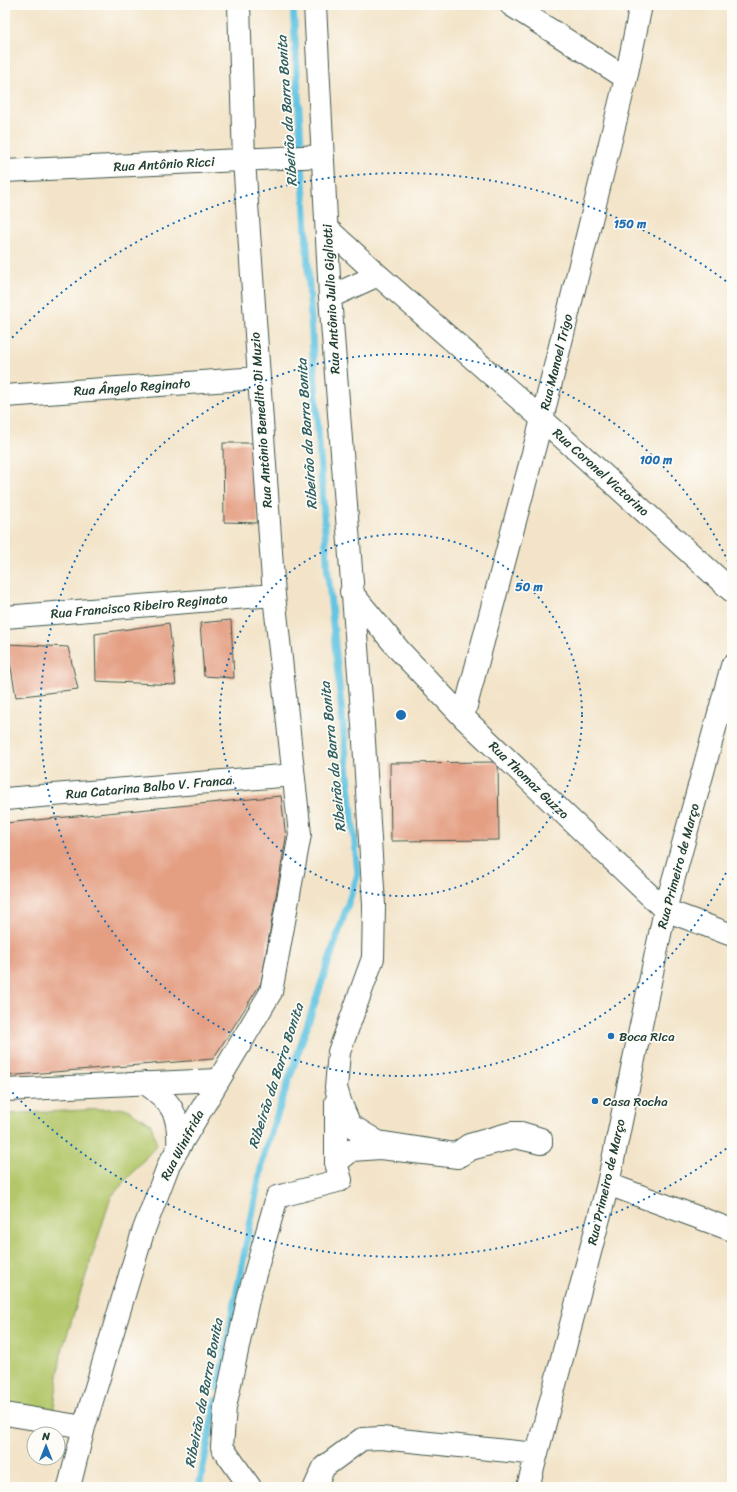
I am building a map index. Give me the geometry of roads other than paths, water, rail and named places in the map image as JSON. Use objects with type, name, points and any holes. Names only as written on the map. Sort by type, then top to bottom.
[{"type":"street","name":"Rua Antônio Benedito Di Muzio","points":[[239,5],[254,160],[258,378],[274,595],[300,834]]},
{"type":"street","name":"Rua Antônio Julio Gigliotti","points":[[250,1487],[222,1448],[225,1407],[249,1295],[277,1197],[341,1180],[336,1163],[336,1088],[339,1052],[373,958],[374,905],[363,725],[351,592],[330,297],[327,228],[314,157],[315,5]]},
{"type":"street","points":[[511,5],[626,78]]},
{"type":"street","name":"Rua Manoel Trigo","points":[[463,717],[542,419],[626,78],[641,5]]},
{"type":"street","name":"Rua Antônio Ricci","points":[[5,171],[314,157]]},
{"type":"street","name":"Rua Coronel Victorino","points":[[327,228],[378,275],[542,419],[732,591]]},
{"type":"street","points":[[330,297],[378,275]]},
{"type":"street","name":"Rua Ângelo Reginato","points":[[5,396],[258,378]]},
{"type":"street","name":"Rua Thomaz Guzzo","points":[[351,592],[400,651],[463,717],[665,910],[732,935]]},
{"type":"street","name":"Rua Francisco Ribeiro Reginato","points":[[5,617],[274,595]]},
{"type":"street","name":"Rua Primeiro de Março","points":[[528,1487],[608,1184],[665,910],[732,666]]},
{"type":"street","name":"Rua Catarina Balbo V. Franca","points":[[5,799],[293,774]]},
{"type":"street","name":"Rua Winifrida","points":[[69,1487],[84,1427],[120,1313],[143,1232],[169,1164],[217,1080],[271,992],[300,834]]},
{"type":"street","points":[[5,1090],[217,1080]]},
{"type":"street","points":[[145,1083],[163,1096],[176,1116],[179,1126],[178,1148]]},
{"type":"street","points":[[336,1088],[350,1125],[378,1142],[456,1154],[470,1145],[511,1133],[521,1133],[541,1139],[541,1143],[515,1137],[471,1149],[458,1157],[380,1148],[352,1150],[336,1163]]},
{"type":"street","points":[[608,1184],[732,1230]]},
{"type":"street","points":[[5,1414],[84,1427]]},
{"type":"street","points":[[315,1487],[324,1467],[362,1439],[381,1438],[537,1454]]},
{"type":"waterway","name":"Ribeirão da Barra Bonita","points":[[218,1388],[264,1154],[358,874],[328,574],[314,370],[293,5]]},
{"type":"waterway","name":"Ribeirão da Barra Bonita","points":[[199,1487],[216,1400]]},
{"type":"place","name":"Boca Rica","points":[[611,1036]]},
{"type":"place","name":"Casa Rocha","points":[[595,1101]]}]
